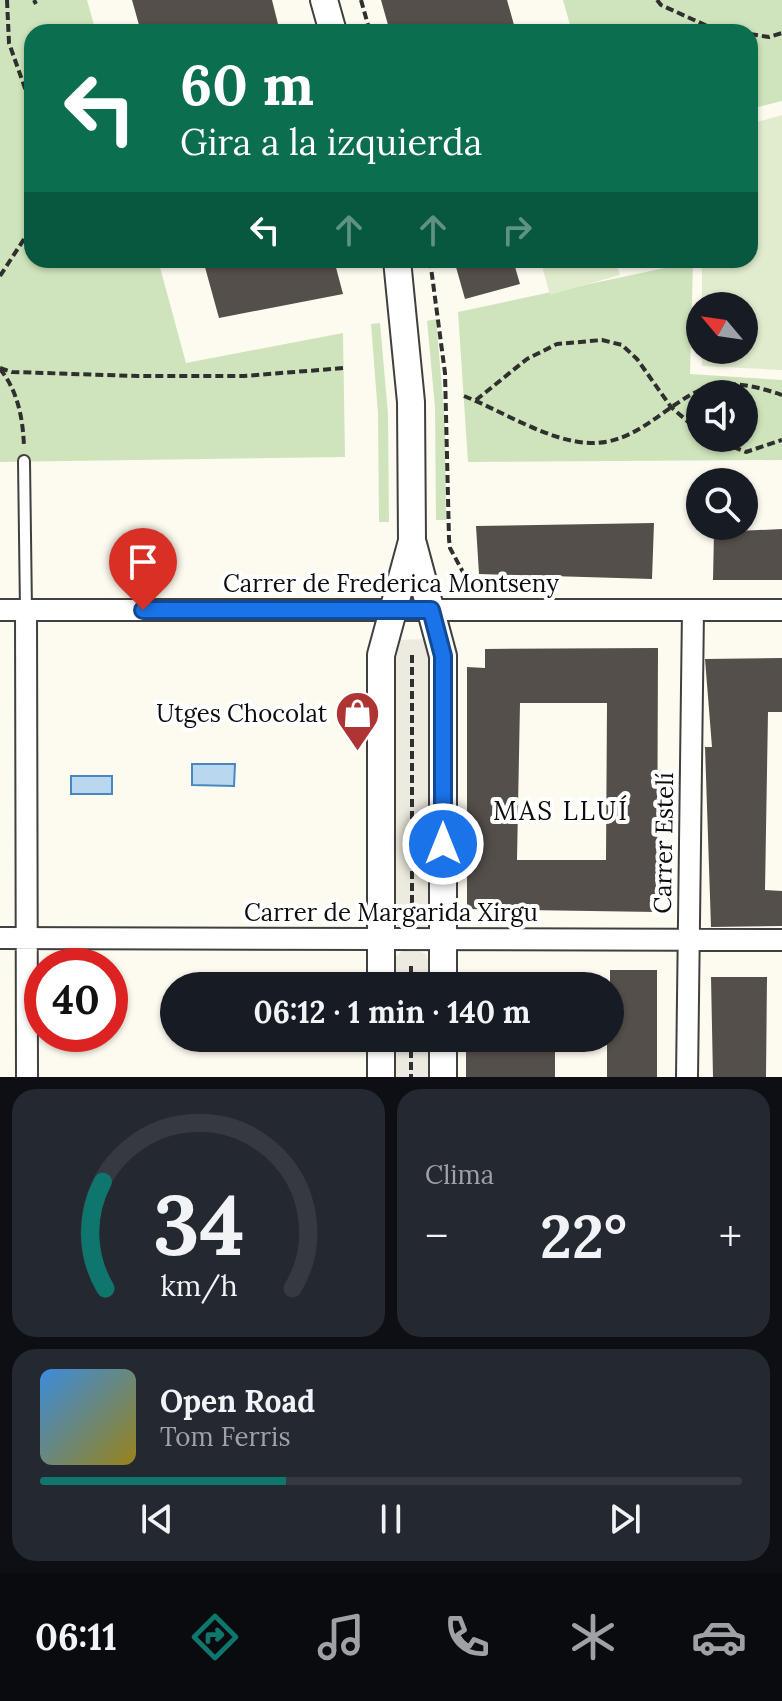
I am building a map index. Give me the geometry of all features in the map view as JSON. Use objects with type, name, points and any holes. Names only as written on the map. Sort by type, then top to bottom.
[{"type":"street","points":[[324,0],[331,24]]},
{"type":"street","points":[[398,268],[411,402],[412,541],[443,656],[443,939],[434,972]]},
{"type":"street","points":[[389,972],[381,939],[381,655],[412,541]]},
{"type":"street","name":"Carrer de Frederica Montseny","points":[[0,610],[782,610]]},
{"type":"street","points":[[26,610],[27,1077]]},
{"type":"street","name":"Carrer Estelí","points":[[687,1077],[693,610]]},
{"type":"street","name":"Carrer de Margarida Xirgu","points":[[0,938],[782,940]]},
{"type":"street","points":[[381,1052],[381,1077]]},
{"type":"street","points":[[443,1052],[443,1077]]},
{"type":"lane","points":[[24,461],[26,610]]},
{"type":"path","points":[[7,0],[9,43],[24,85]]},
{"type":"path","points":[[361,0],[368,24]]},
{"type":"path","points":[[657,0],[661,5],[703,24]]},
{"type":"path","points":[[758,35],[769,37],[782,33]]},
{"type":"path","points":[[0,276],[24,239]]},
{"type":"path","points":[[431,268],[445,373],[450,548],[467,577],[473,596]]},
{"type":"path","points":[[476,400],[527,359],[557,344],[602,340],[622,345],[637,359],[671,407],[686,420]]},
{"type":"path","points":[[0,368],[12,372],[138,376],[244,376],[344,368]]},
{"type":"path","points":[[0,368],[19,405],[24,461]]},
{"type":"path","points":[[464,396],[568,439],[590,443],[616,441],[635,434],[701,389],[722,385],[756,386],[782,395]]},
{"type":"path","points":[[758,448],[782,440]]},
{"type":"path","points":[[402,655],[421,655]]},
{"type":"path","points":[[412,655],[412,929]]},
{"type":"path","points":[[403,906],[421,906]]},
{"type":"path","points":[[411,952],[411,972]]},
{"type":"path","points":[[411,1052],[411,1077]]},
{"type":"green space","points":[[0,0],[87,0],[94,24],[24,24],[24,268],[160,268],[186,363],[343,333],[345,457],[0,462]]},
{"type":"green space","points":[[563,0],[782,0],[782,101],[758,107],[758,24],[570,24]]},
{"type":"green space","points":[[782,115],[782,370],[702,366],[758,364],[758,292],[702,292],[702,268],[758,268],[758,122]]},
{"type":"green space","points":[[543,268],[618,268],[620,275],[550,295]]},
{"type":"green space","points":[[665,268],[693,268],[692,292],[686,292],[686,364],[690,364],[690,374],[782,380],[782,460],[468,462],[458,312]]},
{"type":"green space","points":[[436,319],[445,423],[446,520],[436,520],[435,407],[427,321]]},
{"type":"green space","points":[[380,323],[388,414],[389,522],[379,522],[378,414],[371,324]]},
{"type":"shaded area","points":[[422,639],[427,642],[430,655],[430,918],[427,926],[418,930],[400,929],[394,921],[394,651],[400,640]]},
{"type":"shaded area","points":[[402,951],[419,951],[426,954],[429,972],[394,972],[394,958]]},
{"type":"shaded area","points":[[393,1052],[429,1052],[429,1077],[393,1077]]},
{"type":"water","points":[[192,764],[235,764],[234,786],[192,785]]},
{"type":"water","points":[[71,776],[112,776],[112,794],[71,794]]},
{"type":"building","points":[[132,0],[272,0],[278,24],[139,24]]},
{"type":"building","points":[[381,0],[507,0],[514,24],[388,24]]},
{"type":"building","points":[[205,268],[336,268],[343,294],[219,318]]},
{"type":"building","points":[[456,268],[515,268],[520,284],[465,299]]},
{"type":"building","points":[[654,523],[652,579],[479,574],[476,526]]},
{"type":"building","points":[[782,529],[782,580],[713,580],[714,540],[758,540],[758,530]]},
{"type":"building","points":[[658,648],[657,912],[467,909],[467,667],[485,668],[485,649]],"holes":[[[520,703],[607,703],[606,860],[517,860]]]},
{"type":"building","points":[[782,658],[782,712],[768,712],[765,890],[782,891],[782,926],[711,927],[705,747],[712,747],[705,659]]},
{"type":"building","points":[[657,970],[657,1077],[607,1077],[607,1052],[624,1052],[624,972],[610,972]]},
{"type":"building","points":[[711,977],[767,977],[766,1077],[713,1077]]},
{"type":"building","points":[[466,1052],[555,1052],[555,1077],[466,1077]]},
{"type":"place","name":"Utges Chocolat","points":[[358,753]]},
{"type":"district","name":"MAS LLUÍ","points":[[561,811]]},
{"type":"route","points":[[143,610],[431,610],[443,656],[443,844]]}]
